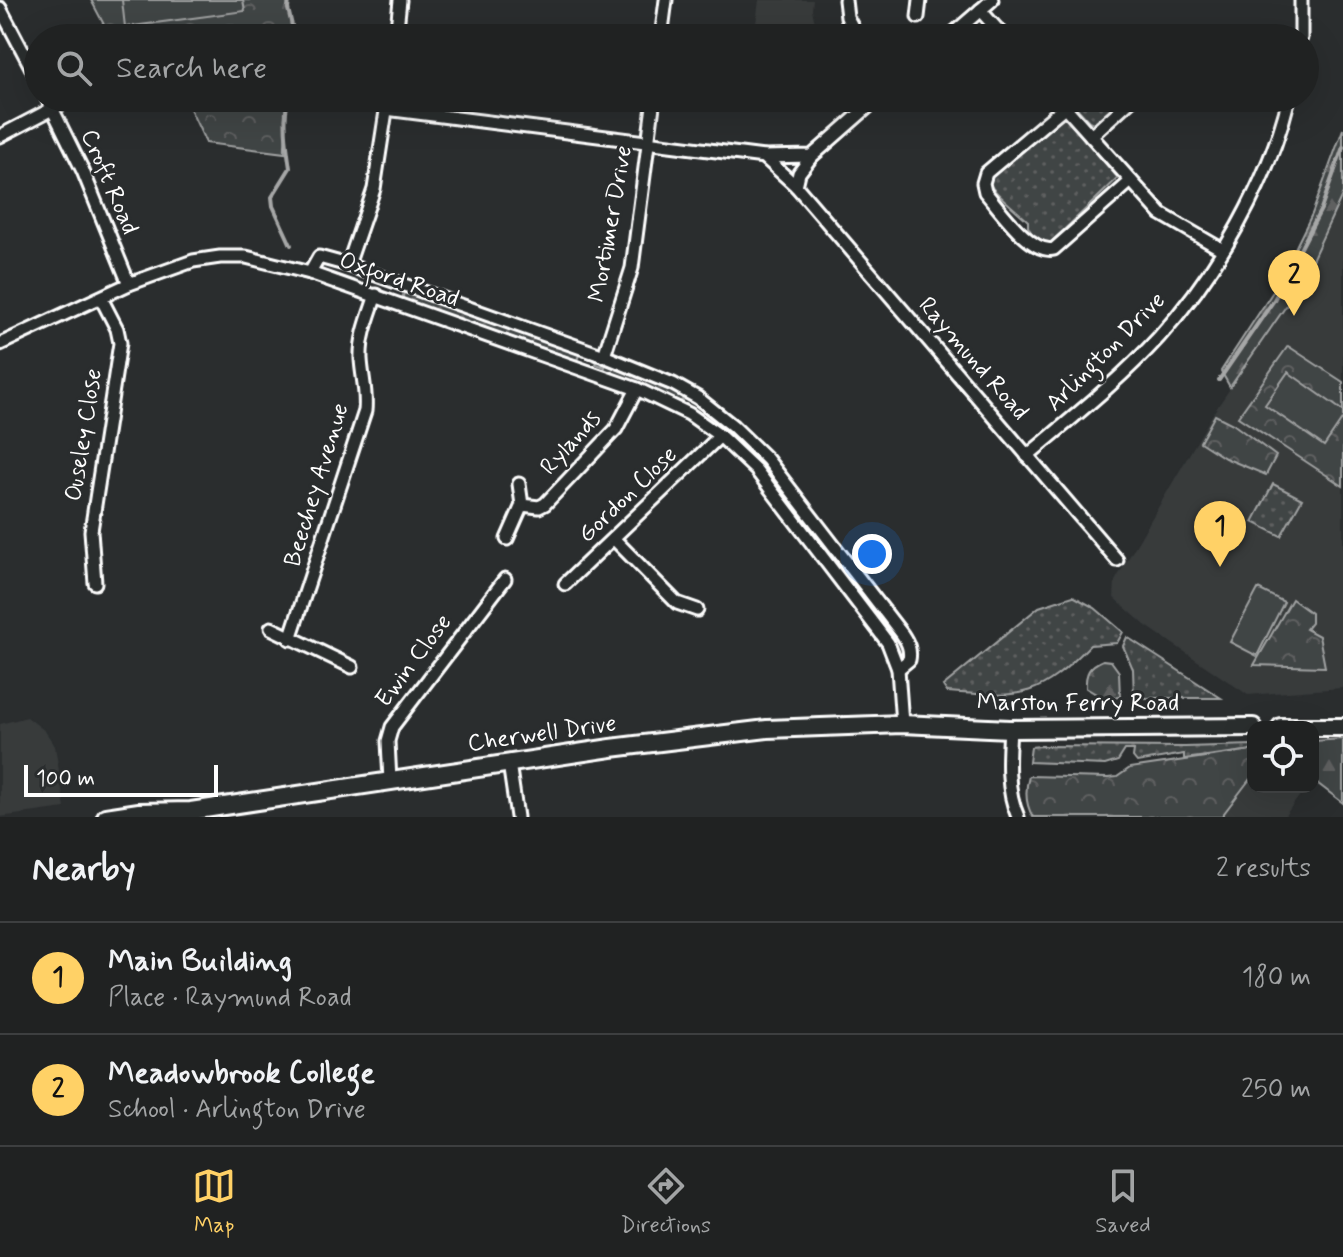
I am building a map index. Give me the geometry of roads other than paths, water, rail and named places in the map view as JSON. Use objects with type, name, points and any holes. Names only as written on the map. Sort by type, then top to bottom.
[{"type":"main road","name":"Cherwell Drive","points":[[106,817],[139,812],[191,811],[718,734],[902,724]]},
{"type":"main road","name":"Marston Ferry Road","points":[[902,724],[1010,729],[1247,727]]},
{"type":"main road","points":[[1319,727],[1343,727]]},
{"type":"main road","name":"Cherwell Drive","points":[[173,817],[191,811]]},
{"type":"street","points":[[397,24],[400,0]]},
{"type":"street","points":[[663,24],[666,0]]},
{"type":"street","points":[[845,0],[851,24]]},
{"type":"street","points":[[918,17],[920,0]]},
{"type":"street","points":[[964,24],[992,0]]},
{"type":"street","points":[[1301,0],[1301,24]]},
{"type":"street","points":[[0,8],[24,53]]},
{"type":"street","points":[[980,10],[992,24]]},
{"type":"street","points":[[0,136],[38,112]]},
{"type":"street","name":"Croft Road","points":[[54,112],[83,171],[129,284]]},
{"type":"street","points":[[348,265],[374,189],[386,112]]},
{"type":"street","points":[[450,112],[764,157],[812,156]]},
{"type":"street","name":"Mortimer Drive","points":[[604,356],[632,268],[652,112]]},
{"type":"street","points":[[796,186],[799,173],[812,156],[862,112]]},
{"type":"street","points":[[1050,112],[986,173],[983,183],[985,192],[1032,245],[1046,251],[1054,249],[1131,181]]},
{"type":"street","points":[[1070,112],[1161,214],[1223,250]]},
{"type":"street","points":[[1091,136],[1118,112]]},
{"type":"street","name":"Arlington Drive","points":[[1027,456],[1104,391],[1158,338],[1193,295],[1253,197],[1284,112]]},
{"type":"street","name":"Raymund Road","points":[[764,157],[796,186],[1117,560]]},
{"type":"street","points":[[0,344],[129,284],[193,261],[220,257],[260,259],[310,273]]},
{"type":"street","name":"Oxford Road","points":[[898,669],[909,660],[910,650],[883,608],[767,459],[698,398],[673,384],[604,356],[319,257],[310,273],[637,389],[689,414],[720,436],[769,486],[888,643],[898,669],[902,724]]},
{"type":"street","name":"Beechey Avenue","points":[[290,639],[365,411],[362,344],[376,295]]},
{"type":"street","name":"Ouseley Close","points":[[95,583],[91,531],[120,343],[117,329],[101,298]]},
{"type":"street","name":"Rylands","points":[[519,484],[522,505],[539,507],[545,504],[616,429],[637,389]]},
{"type":"street","points":[[689,414],[698,398]]},
{"type":"street","name":"Gordon Close","points":[[565,584],[720,436]]},
{"type":"street","points":[[507,539],[522,505]]},
{"type":"street","points":[[614,539],[677,603],[697,610]]},
{"type":"street","name":"Ewin Close","points":[[390,781],[388,741],[392,727],[505,579]]},
{"type":"street","points":[[271,628],[352,667]]},
{"type":"street","points":[[1010,729],[1011,800],[1018,817]]},
{"type":"street","points":[[509,763],[517,817]]},
{"type":"waterway","points":[[289,0],[292,24]]},
{"type":"waterway","points":[[286,112],[290,168],[272,197],[291,245]]},
{"type":"waterway","points":[[1219,380],[1274,300],[1321,209],[1343,147]]},
{"type":"place","name":"Meadowbrook College","points":[[1294,316]]},
{"type":"place","name":"Main Building","points":[[1220,567]]}]
